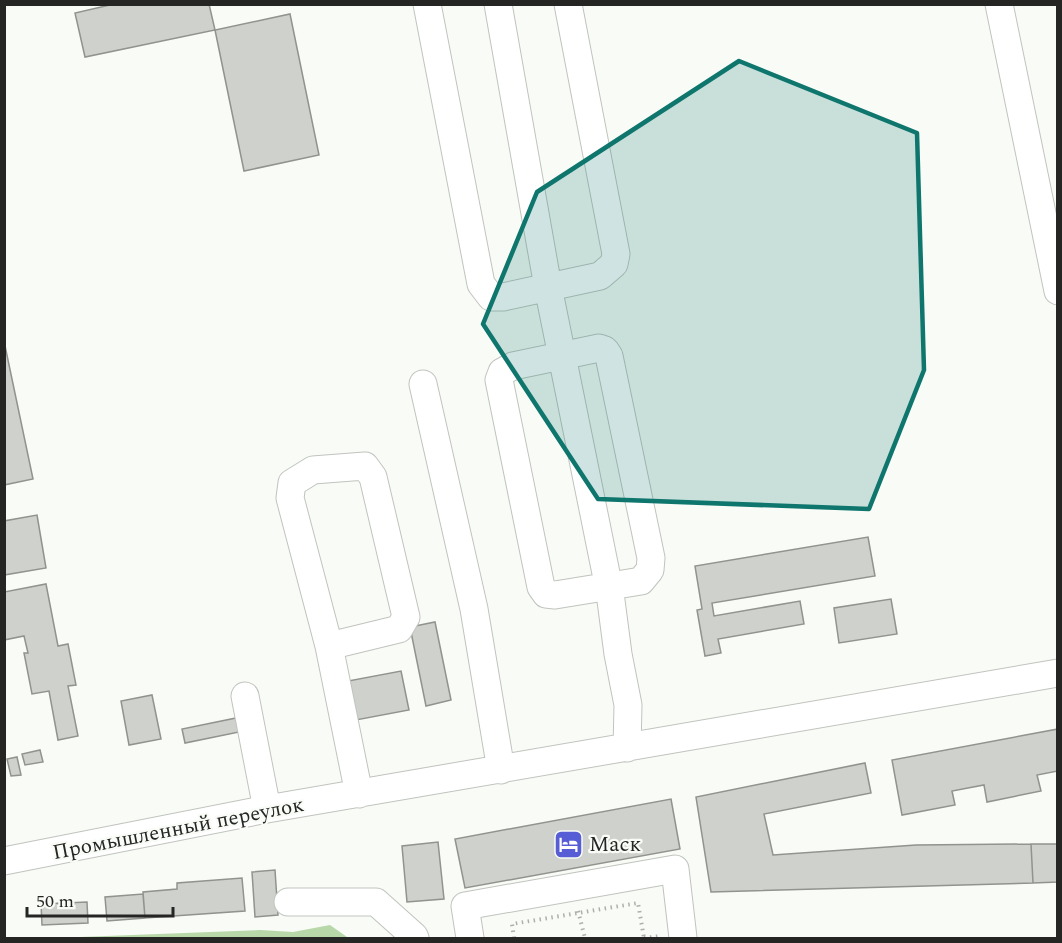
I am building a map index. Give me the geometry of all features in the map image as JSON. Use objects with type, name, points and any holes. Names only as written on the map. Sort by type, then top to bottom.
[{"type":"street","points":[[427,4],[481,284],[491,297],[503,297],[600,276],[614,264],[616,254],[568,4]]},
{"type":"street","points":[[498,4],[548,287],[609,586],[618,654],[628,705],[627,748]]},
{"type":"street","points":[[999,4],[1058,291]]},
{"type":"street","points":[[599,348],[605,350],[609,356],[651,558],[650,570],[641,581],[609,586],[555,595],[546,594],[541,587],[501,398],[499,380],[502,372],[513,366],[599,348]]},
{"type":"street","points":[[423,384],[474,609],[477,638],[501,770]]},
{"type":"street","points":[[328,646],[399,629],[406,617],[373,477],[365,466],[313,470],[292,483],[290,498],[328,646],[355,795]]},
{"type":"street","name":"Промышленный переулок","points":[[4,861],[267,809],[1058,674]]},
{"type":"street","points":[[245,696],[267,809]]},
{"type":"street","points":[[470,939],[465,906],[675,869],[683,939]]},
{"type":"street","points":[[288,902],[376,902],[415,939]]},
{"type":"path","points":[[514,939],[512,924],[638,903],[644,938]]},
{"type":"path","points":[[579,913],[585,938]]},
{"type":"highlighted area","points":[[739,61],[917,133],[924,370],[869,509],[598,499],[483,324],[537,192]]},
{"type":"green space","points":[[330,925],[347,937],[54,938],[260,930],[293,932]]},
{"type":"building","points":[[114,4],[209,4],[215,30],[85,57],[75,13]]},
{"type":"building","points":[[290,14],[319,155],[244,171],[215,30]]},
{"type":"building","points":[[4,341],[33,479],[4,485]]},
{"type":"building","points":[[37,515],[46,568],[4,575],[4,521]]},
{"type":"building","points":[[868,537],[875,576],[712,603],[714,616],[800,601],[804,624],[718,639],[721,653],[705,656],[697,610],[702,609],[695,566]]},
{"type":"building","points":[[46,584],[58,646],[68,644],[76,685],[68,686],[78,736],[58,740],[49,691],[32,694],[24,653],[28,653],[24,636],[4,640],[4,592]]},
{"type":"building","points":[[891,599],[897,634],[839,643],[834,608]]},
{"type":"building","points":[[435,622],[451,700],[426,706],[410,627]]},
{"type":"building","points":[[401,671],[409,710],[356,720],[348,681]]},
{"type":"building","points":[[152,695],[161,739],[129,745],[121,701]]},
{"type":"building","points":[[241,717],[244,731],[185,743],[182,729]]},
{"type":"building","points":[[1058,729],[1058,771],[1037,775],[1041,791],[987,802],[984,785],[952,791],[955,805],[902,815],[892,760]]},
{"type":"building","points":[[40,750],[43,762],[25,765],[22,754]]},
{"type":"building","points":[[17,757],[21,775],[11,776],[7,759]]},
{"type":"building","points":[[865,763],[871,793],[764,814],[773,855],[916,845],[1031,844],[1033,883],[711,892],[696,797]]},
{"type":"building","name":"Маск","points":[[671,799],[680,849],[465,888],[455,839]]},
{"type":"building","points":[[438,842],[444,899],[407,902],[402,846]]},
{"type":"building","points":[[1031,844],[1058,844],[1058,882],[1033,883]]},
{"type":"building","points":[[275,870],[278,915],[255,917],[252,872]]},
{"type":"building","points":[[242,878],[245,911],[145,918],[143,892],[177,889],[177,883]]},
{"type":"building","points":[[143,894],[145,918],[107,921],[105,897]]},
{"type":"building","points":[[87,902],[88,923],[42,925],[41,904]]},
{"type":"place","name":"Маск","points":[[568,844]]}]
